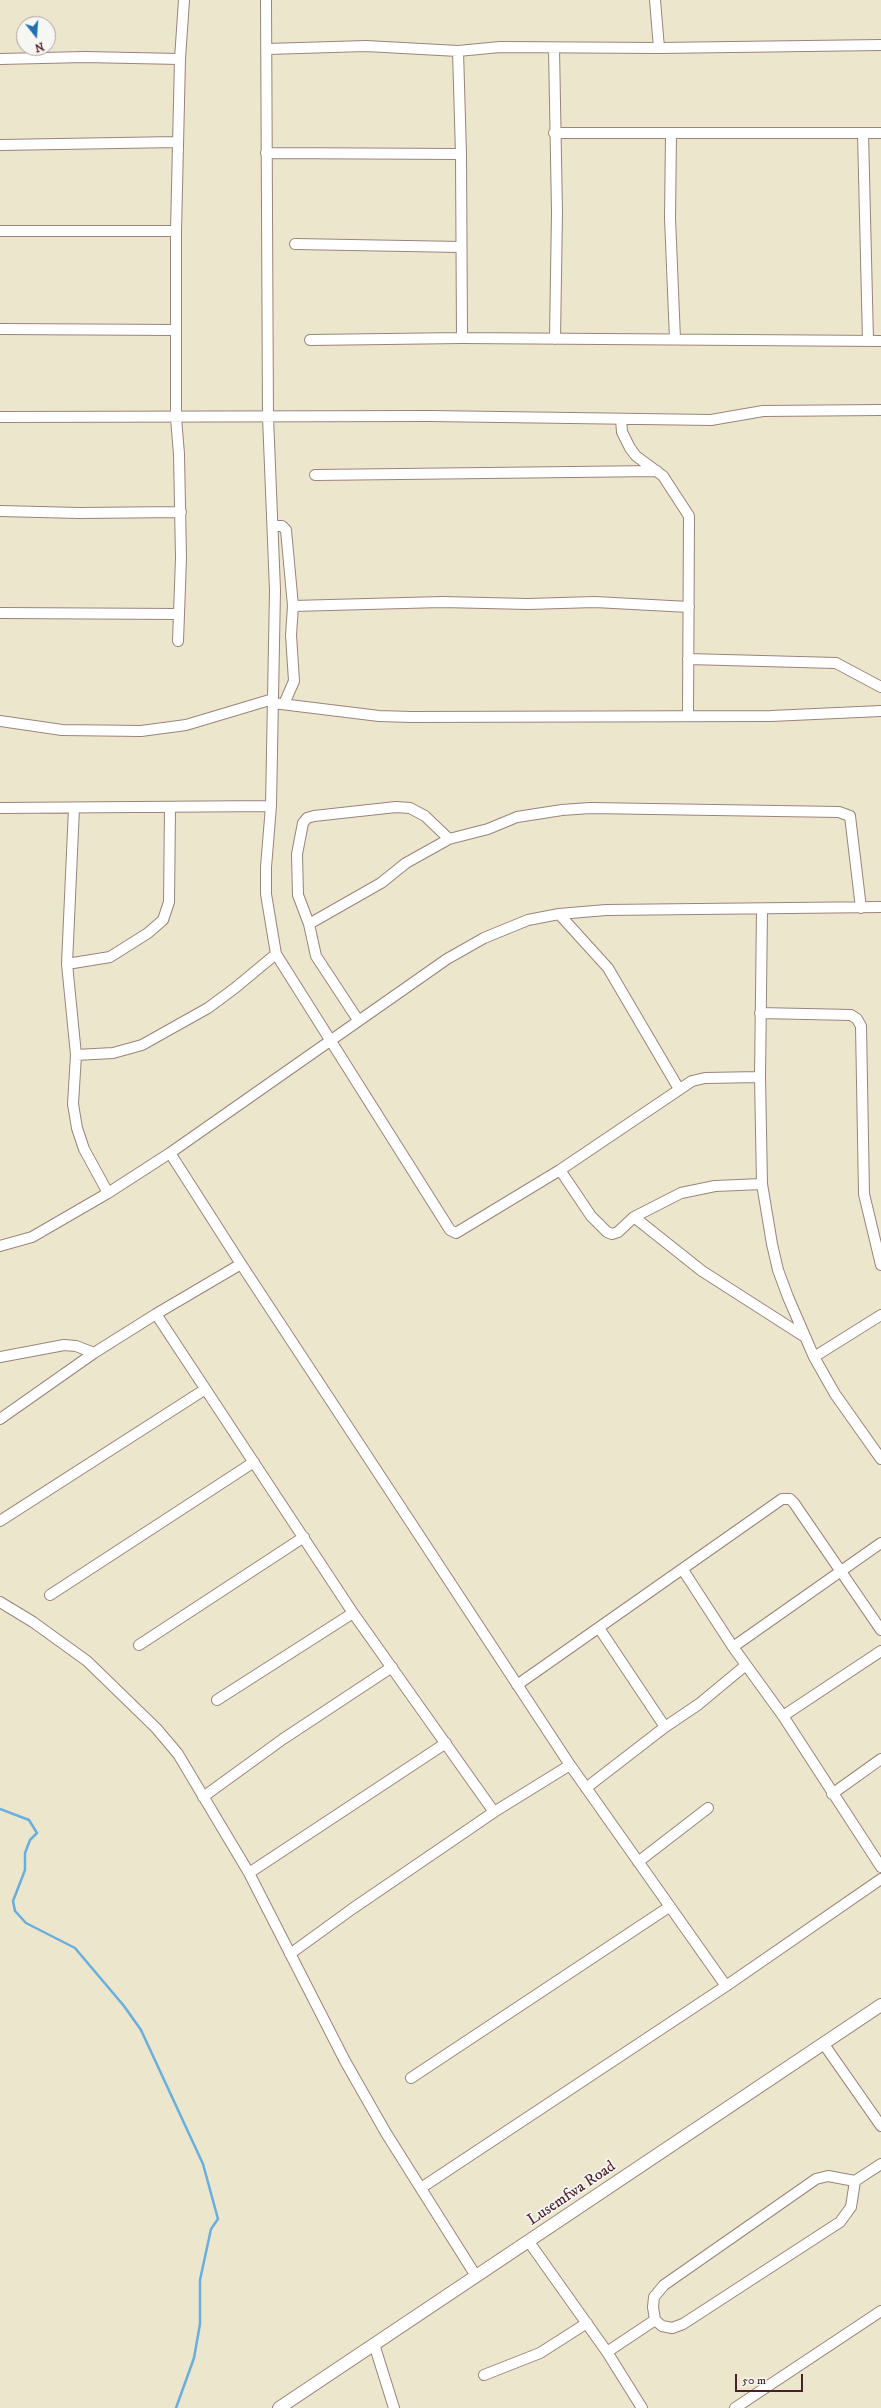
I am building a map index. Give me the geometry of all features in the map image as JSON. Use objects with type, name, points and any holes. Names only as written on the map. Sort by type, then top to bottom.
[{"type":"street","points":[[178,641],[181,512],[176,418],[176,231],[180,59],[184,0]]},
{"type":"street","points":[[266,0],[268,417],[275,590],[271,806],[266,867],[266,894],[276,954],[329,1041],[383,1122],[450,1230],[456,1233],[463,1231],[560,1170],[679,1089],[698,1079],[760,1077]]},
{"type":"street","points":[[655,0],[659,48]]},
{"type":"street","points":[[267,49],[366,46],[458,51],[500,47],[659,48],[881,46]]},
{"type":"street","points":[[554,48],[554,133],[557,212],[555,339]]},
{"type":"street","points":[[458,51],[461,154],[462,338]]},
{"type":"street","points":[[0,59],[85,57],[180,59]]},
{"type":"street","points":[[554,133],[881,133]]},
{"type":"street","points":[[863,133],[868,341]]},
{"type":"street","points":[[671,134],[670,218],[675,339]]},
{"type":"street","points":[[0,145],[178,142]]},
{"type":"street","points":[[266,153],[461,154]]},
{"type":"street","points":[[0,231],[176,231]]},
{"type":"street","points":[[295,244],[461,247]]},
{"type":"street","points":[[0,329],[176,330]]},
{"type":"street","points":[[310,340],[462,338],[881,341]]},
{"type":"street","points":[[0,418],[430,416],[711,420],[763,411],[881,410]]},
{"type":"street","points":[[621,419],[622,432],[630,448],[636,456],[657,471],[668,482],[689,516],[688,716]]},
{"type":"street","points":[[315,474],[657,471]]},
{"type":"street","points":[[0,511],[79,513],[181,512]]},
{"type":"street","points":[[273,526],[282,526],[286,530],[293,606],[291,636],[294,681],[284,704]]},
{"type":"street","points":[[293,606],[442,602],[528,604],[595,602],[689,607]]},
{"type":"street","points":[[0,613],[179,614]]},
{"type":"street","points":[[688,659],[836,663],[881,687]]},
{"type":"street","points":[[0,721],[62,730],[141,730],[186,725],[273,701],[284,704],[379,716],[411,717],[771,716],[881,711]]},
{"type":"street","points":[[0,808],[170,808],[271,806]]},
{"type":"street","points":[[358,1020],[316,956],[309,924],[298,895],[297,854],[304,823],[307,818],[396,807],[410,808],[425,816],[449,839]]},
{"type":"street","points":[[74,808],[67,964],[76,1055],[73,1104],[77,1128],[84,1149],[108,1193]]},
{"type":"street","points":[[67,964],[110,957],[126,948],[163,920],[169,902],[170,808]]},
{"type":"street","points":[[309,924],[381,883],[406,864],[449,839],[488,829],[517,818],[562,810],[615,808],[839,812],[850,816],[853,828],[861,908]]},
{"type":"street","points":[[0,1246],[32,1237],[108,1193],[170,1153],[447,959],[484,938],[528,920],[559,914],[606,910],[881,908]]},
{"type":"street","points":[[762,910],[760,1013],[762,1184],[778,1270],[814,1357],[836,1394],[877,1444],[881,1459]]},
{"type":"street","points":[[559,914],[608,968],[679,1089]]},
{"type":"street","points":[[76,1055],[113,1053],[142,1045],[208,1008],[236,988],[276,954]]},
{"type":"street","points":[[760,1013],[851,1016],[858,1019],[861,1026],[864,1194],[868,1219],[881,1265]]},
{"type":"street","points":[[170,1153],[241,1264],[570,1765],[726,1986]]},
{"type":"street","points":[[560,1170],[591,1216],[607,1232],[612,1234],[618,1232],[634,1217],[681,1193],[697,1189],[762,1184]]},
{"type":"street","points":[[634,1217],[669,1243],[702,1271],[805,1337]]},
{"type":"street","points":[[0,1419],[94,1353],[156,1314],[241,1264]]},
{"type":"street","points":[[156,1314],[204,1390],[254,1462],[353,1613],[494,1812]]},
{"type":"street","points":[[814,1357],[881,1316]]},
{"type":"street","points":[[0,1357],[64,1345],[76,1346],[94,1353]]},
{"type":"street","points":[[0,1521],[204,1390]]},
{"type":"street","points":[[50,1595],[254,1462]]},
{"type":"street","points":[[517,1685],[782,1500],[790,1499],[881,1630]]},
{"type":"street","points":[[139,1645],[304,1537]]},
{"type":"street","points":[[733,1647],[881,1543]]},
{"type":"street","points":[[683,1570],[733,1647],[783,1716],[832,1794],[881,1867]]},
{"type":"street","points":[[0,1602],[69,1648],[117,1688],[178,1754],[249,1873],[345,2061],[476,2276]]},
{"type":"street","points":[[217,1700],[353,1613]]},
{"type":"street","points":[[599,1628],[665,1727]]},
{"type":"street","points":[[783,1716],[881,1651]]},
{"type":"street","points":[[586,1788],[665,1727],[699,1704],[746,1665]]},
{"type":"street","points":[[203,1797],[283,1739],[392,1666]]},
{"type":"street","points":[[249,1873],[446,1743]]},
{"type":"street","points":[[832,1794],[881,1759]]},
{"type":"street","points":[[290,1954],[494,1812],[570,1765]]},
{"type":"street","points":[[638,1862],[708,1808]]},
{"type":"street","points":[[421,2188],[726,1986],[881,1879]]},
{"type":"street","points":[[411,2078],[670,1907]]},
{"type":"street","name":"Lusemfwa Road","points":[[279,2408],[881,2005]]},
{"type":"street","points":[[823,2043],[881,2126]]},
{"type":"street","points":[[855,2181],[851,2207],[840,2222],[683,2324],[672,2328],[662,2326],[656,2320],[653,2307],[654,2298],[664,2285],[816,2179],[828,2176],[855,2181],[881,2164]]},
{"type":"street","points":[[529,2242],[607,2352],[642,2408]]},
{"type":"street","points":[[735,2408],[881,2311]]},
{"type":"street","points":[[607,2352],[656,2320]]},
{"type":"street","points":[[484,2376],[540,2353],[587,2323]]},
{"type":"street","points":[[374,2344],[394,2408]]},
{"type":"waterway","points":[[0,1809],[29,1820],[37,1833],[30,1840],[25,1853],[25,1870],[13,1901],[15,1911],[26,1923],[75,1948],[124,2006],[141,2030],[203,2164],[218,2219],[211,2229],[200,2280],[200,2324],[194,2358],[176,2408]]}]
